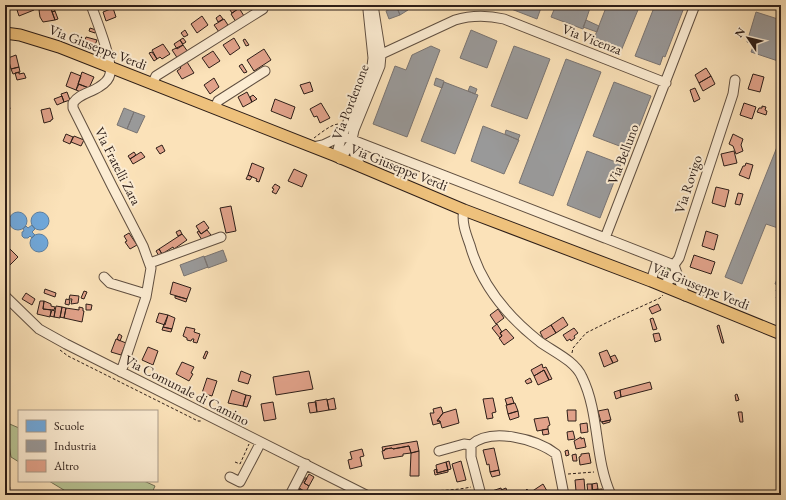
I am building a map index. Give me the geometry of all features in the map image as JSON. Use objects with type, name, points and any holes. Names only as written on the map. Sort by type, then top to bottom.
[{"type":"main road","name":"Via Giuseppe Verdi","points":[[5,33],[20,35],[59,47],[111,67],[313,147],[464,210],[665,287],[781,334]]},
{"type":"street","points":[[91,5],[111,67]]},
{"type":"street","name":"Via Pordenone","points":[[338,158],[342,136],[377,57],[368,5]]},
{"type":"street","name":"Via Pordenone","points":[[338,158],[348,148],[352,140],[354,130],[378,73],[373,5]]},
{"type":"street","name":"Via Belluno","points":[[605,238],[695,5]]},
{"type":"street","points":[[152,84],[156,76],[262,9]]},
{"type":"street","name":"Via Vicenza","points":[[377,57],[455,20],[487,16],[504,19],[666,83]]},
{"type":"street","name":"Via Fratelli Zara","points":[[111,67],[109,79],[98,88],[76,99],[73,103],[76,115],[143,246],[151,268],[146,294],[120,372]]},
{"type":"street","points":[[215,108],[218,101],[265,71]]},
{"type":"street","name":"Via Rovigo","points":[[665,287],[671,279],[679,258],[731,100],[735,80]]},
{"type":"street","points":[[313,147],[323,145],[342,136],[658,259],[675,268],[679,275],[685,296]]},
{"type":"street","points":[[352,140],[355,155],[361,167]]},
{"type":"street","points":[[464,210],[464,224],[467,236],[474,259],[484,281],[505,309],[521,326],[579,371],[586,388],[595,424],[603,471],[611,495]]},
{"type":"street","points":[[150,263],[221,237]]},
{"type":"street","points":[[651,282],[658,259]]},
{"type":"street","points":[[104,277],[110,283],[146,294]]},
{"type":"street","name":"Via Comunale di Camino","points":[[5,296],[39,329],[66,344],[366,495]]},
{"type":"street","points":[[481,495],[471,457],[471,445],[475,441],[498,436],[510,437],[536,444],[548,448],[556,454],[564,495]]},
{"type":"street","points":[[230,476],[240,482],[260,442]]},
{"type":"street","points":[[439,451],[464,444],[471,445]]},
{"type":"street","points":[[290,495],[306,464]]},
{"type":"path","points":[[569,362],[574,348],[586,333],[660,298],[665,287]]},
{"type":"path","points":[[5,460],[11,495]]},
{"type":"path","points":[[561,474],[603,471]]},
{"type":"path","points":[[406,495],[420,491],[456,490],[478,485]]},
{"type":"green space","points":[[663,267],[667,267],[669,268],[669,276],[663,277],[660,274],[660,270]]},
{"type":"green space","points":[[5,422],[18,428],[18,461],[11,457]]},
{"type":"green space","points":[[51,482],[146,482],[155,486],[151,495],[72,495]]},
{"type":"building: Scuole","points":[[18,212],[24,215],[27,221],[24,227],[18,230],[12,227],[9,221],[12,215]]},
{"type":"building: Scuole","points":[[40,212],[46,215],[49,221],[46,227],[40,230],[34,227],[31,221],[34,215]]},
{"type":"building: Scuole","points":[[32,225],[35,229],[32,232],[35,235],[32,238],[30,236],[28,238],[24,238],[22,236],[22,232],[24,231],[23,229],[26,226],[28,228]]},
{"type":"building: Scuole","points":[[39,234],[45,237],[48,243],[45,249],[39,252],[33,249],[30,243],[33,237]]},
{"type":"building: Industria","points":[[388,5],[396,5],[396,6],[390,9]]},
{"type":"building: Industria","points":[[396,5],[406,5],[408,10],[400,15]]},
{"type":"building: Industria","points":[[506,5],[542,5],[537,19],[506,7]]},
{"type":"building: Industria","points":[[556,5],[591,5],[583,29],[551,17]]},
{"type":"building: Industria","points":[[607,5],[640,5],[621,51],[593,41]]},
{"type":"building: Industria","points":[[655,5],[685,5],[665,57],[663,56],[660,65],[635,56]]},
{"type":"building: Industria","points":[[396,6],[400,15],[389,19],[386,11]]},
{"type":"building: Industria","points":[[756,12],[781,20],[781,62],[751,52],[754,44],[747,42]]},
{"type":"building: Industria","points":[[586,20],[599,26],[597,32],[583,27]]},
{"type":"building: Industria","points":[[471,30],[497,41],[487,68],[460,58]]},
{"type":"building: Industria","points":[[431,46],[440,50],[407,137],[373,124],[395,66],[406,70],[412,55]]},
{"type":"building: Industria","points":[[514,46],[550,59],[527,119],[491,106]]},
{"type":"building: Industria","points":[[566,59],[601,72],[553,196],[519,183]]},
{"type":"building: Industria","points":[[436,78],[444,81],[442,88],[434,85]]},
{"type":"building: Industria","points":[[444,82],[478,95],[455,154],[421,141]]},
{"type":"building: Industria","points":[[614,82],[651,96],[630,150],[593,136]]},
{"type":"building: Industria","points":[[470,86],[477,89],[475,94],[468,91]]},
{"type":"building: Industria","points":[[124,108],[134,112],[127,129],[117,125]]},
{"type":"building: Industria","points":[[134,112],[145,116],[137,133],[127,129]]},
{"type":"building: Industria","points":[[483,126],[519,140],[504,174],[471,161]]},
{"type":"building: Industria","points":[[506,130],[520,135],[518,140],[505,134]]},
{"type":"building: Industria","points":[[781,136],[781,148],[777,147]]},
{"type":"building: Industria","points":[[777,147],[781,148],[781,229],[766,224],[742,284],[725,277]]},
{"type":"building: Industria","points":[[587,151],[621,164],[600,218],[567,205]]},
{"type":"building: Industria","points":[[223,250],[227,261],[208,268],[204,257]]},
{"type":"building: Industria","points":[[204,256],[208,267],[184,276],[180,265]]},
{"type":"building: Industria","points":[[777,279],[781,280],[781,300],[776,298],[779,292],[776,291],[778,285],[775,284]]},
{"type":"building: Altro","points":[[18,5],[28,5],[28,6],[20,9]]},
{"type":"building: Altro","points":[[32,5],[34,10],[19,16],[17,10]]},
{"type":"building: Altro","points":[[53,5],[55,11],[52,12],[50,6],[39,10],[41,6]]},
{"type":"building: Altro","points":[[50,6],[55,20],[43,22],[40,17],[39,10]]},
{"type":"building: Altro","points":[[236,6],[238,9],[232,13],[230,10]]},
{"type":"building: Altro","points":[[113,8],[116,17],[106,21],[103,12]]},
{"type":"building: Altro","points":[[239,8],[244,16],[236,22],[231,14]]},
{"type":"building: Altro","points":[[5,9],[8,19],[5,20]]},
{"type":"building: Altro","points":[[55,11],[58,19],[55,20],[52,12]]},
{"type":"building: Altro","points":[[220,15],[223,19],[218,22],[216,18]]},
{"type":"building: Altro","points":[[202,16],[208,25],[197,33],[191,24]]},
{"type":"building: Altro","points":[[224,19],[228,25],[219,32],[214,25]]},
{"type":"building: Altro","points":[[90,28],[96,30],[95,33],[89,31]]},
{"type":"building: Altro","points":[[185,30],[188,35],[184,37],[181,33]]},
{"type":"building: Altro","points":[[86,37],[97,40],[93,50],[83,47]]},
{"type":"building: Altro","points":[[183,38],[186,42],[183,44],[180,40]]},
{"type":"building: Altro","points":[[234,38],[240,48],[230,55],[223,45]]},
{"type":"building: Altro","points":[[245,39],[249,45],[246,46],[243,40]]},
{"type":"building: Altro","points":[[180,40],[183,45],[177,49],[174,44]]},
{"type":"building: Altro","points":[[163,44],[170,54],[162,59],[160,57],[157,59],[152,50]]},
{"type":"building: Altro","points":[[183,45],[188,52],[178,59],[172,50]]},
{"type":"building: Altro","points":[[264,49],[271,60],[254,71],[247,60]]},
{"type":"building: Altro","points":[[213,51],[220,61],[209,68],[202,58]]},
{"type":"building: Altro","points":[[152,52],[157,59],[154,61],[149,53]]},
{"type":"building: Altro","points":[[16,55],[19,67],[11,69],[8,58]]},
{"type":"building: Altro","points":[[187,62],[194,73],[182,79],[177,71]]},
{"type":"building: Altro","points":[[242,64],[247,72],[244,73],[239,66]]},
{"type":"building: Altro","points":[[19,67],[20,72],[13,74],[11,69]]},
{"type":"building: Altro","points":[[706,68],[711,76],[699,83],[695,75]]},
{"type":"building: Altro","points":[[19,72],[19,74],[24,73],[26,78],[17,80],[15,73]]},
{"type":"building: Altro","points":[[71,72],[81,76],[76,90],[66,86]]},
{"type":"building: Altro","points":[[82,72],[94,77],[89,88],[78,84]]},
{"type":"building: Altro","points":[[753,74],[764,77],[760,92],[748,89]]},
{"type":"building: Altro","points":[[711,76],[715,84],[703,91],[699,83]]},
{"type":"building: Altro","points":[[214,78],[219,87],[210,94],[204,85]]},
{"type":"building: Altro","points":[[310,82],[313,91],[304,94],[300,85]]},
{"type":"building: Altro","points":[[79,84],[89,88],[88,90],[84,89],[83,93],[76,90]]},
{"type":"building: Altro","points":[[695,88],[700,99],[694,102],[690,90]]},
{"type":"building: Altro","points":[[6,89],[9,101],[5,102],[5,90]]},
{"type":"building: Altro","points":[[67,92],[70,100],[64,102],[61,94]]},
{"type":"building: Altro","points":[[247,92],[252,102],[243,107],[238,97]]},
{"type":"building: Altro","points":[[253,95],[257,99],[252,102],[250,97]]},
{"type":"building: Altro","points":[[62,96],[64,102],[57,105],[54,99]]},
{"type":"building: Altro","points":[[275,99],[295,107],[291,119],[271,111]]},
{"type":"building: Altro","points":[[8,101],[10,109],[5,111],[5,102]]},
{"type":"building: Altro","points":[[321,103],[330,118],[320,123],[317,116],[314,117],[310,109]]},
{"type":"building: Altro","points":[[744,103],[756,107],[752,119],[740,115]]},
{"type":"building: Altro","points":[[762,106],[766,107],[766,115],[757,112],[759,108],[762,108]]},
{"type":"building: Altro","points":[[50,108],[53,119],[44,123],[41,110]]},
{"type":"building: Altro","points":[[66,134],[73,137],[70,144],[63,141]]},
{"type":"building: Altro","points":[[733,134],[743,139],[741,145],[743,151],[736,154],[733,146],[729,144]]},
{"type":"building: Altro","points":[[74,136],[84,140],[81,146],[71,142]]},
{"type":"building: Altro","points":[[162,145],[165,151],[160,154],[156,148]]},
{"type":"building: Altro","points":[[734,151],[737,163],[724,166],[721,154]]},
{"type":"building: Altro","points":[[134,152],[136,155],[130,159],[128,156]]},
{"type":"building: Altro","points":[[141,152],[145,157],[133,164],[130,159]]},
{"type":"building: Altro","points":[[252,163],[264,168],[259,182],[256,181],[257,179],[248,175]]},
{"type":"building: Altro","points":[[746,163],[753,165],[749,179],[739,175]]},
{"type":"building: Altro","points":[[294,169],[307,175],[302,187],[288,181]]},
{"type":"building: Altro","points":[[248,175],[252,177],[250,180],[246,179]]},
{"type":"building: Altro","points":[[275,184],[280,187],[276,194],[272,192],[274,189],[272,188]]},
{"type":"building: Altro","points":[[716,187],[729,190],[725,207],[712,203]]},
{"type":"building: Altro","points":[[738,193],[743,194],[740,205],[735,204]]},
{"type":"building: Altro","points":[[231,206],[236,231],[226,233],[220,208]]},
{"type":"building: Altro","points":[[204,221],[209,228],[201,234],[196,226]]},
{"type":"building: Altro","points":[[180,230],[182,234],[178,236],[176,232]]},
{"type":"building: Altro","points":[[207,230],[211,235],[202,240],[197,232],[199,231],[201,234]]},
{"type":"building: Altro","points":[[706,231],[718,235],[714,250],[702,246]]},
{"type":"building: Altro","points":[[129,233],[137,245],[130,249],[125,242],[127,241],[124,236]]},
{"type":"building: Altro","points":[[182,234],[187,240],[174,249],[173,247],[162,254],[159,249]]},
{"type":"building: Altro","points":[[5,244],[18,257],[8,267],[5,264]]},
{"type":"building: Altro","points":[[159,249],[162,254],[159,256],[156,251]]},
{"type":"building: Altro","points":[[694,255],[715,262],[711,274],[690,267]]},
{"type":"building: Altro","points":[[173,282],[191,288],[187,299],[170,294]]},
{"type":"building: Altro","points":[[45,289],[56,293],[55,297],[44,293]]},
{"type":"building: Altro","points":[[84,291],[87,292],[84,299],[81,298]]},
{"type":"building: Altro","points":[[26,293],[35,299],[32,305],[22,299]]},
{"type":"building: Altro","points":[[70,295],[79,296],[78,303],[71,304],[72,299],[69,299]]},
{"type":"building: Altro","points":[[175,296],[187,299],[186,302],[175,298]]},
{"type":"building: Altro","points":[[66,299],[70,300],[69,305],[65,304]]},
{"type":"building: Altro","points":[[40,301],[44,301],[43,309],[51,310],[50,317],[37,314]]},
{"type":"building: Altro","points":[[44,301],[55,307],[54,310],[43,309]]},
{"type":"building: Altro","points":[[86,304],[92,305],[91,310],[86,310]]},
{"type":"building: Altro","points":[[658,304],[661,310],[652,314],[649,308]]},
{"type":"building: Altro","points":[[56,306],[62,307],[60,318],[54,317]]},
{"type":"building: Altro","points":[[62,307],[66,308],[64,318],[60,317]]},
{"type":"building: Altro","points":[[79,307],[83,308],[84,311],[82,322],[64,318],[66,308],[79,310]]},
{"type":"building: Altro","points":[[498,309],[504,318],[496,324],[490,315]]},
{"type":"building: Altro","points":[[52,310],[55,311],[54,317],[50,316]]},
{"type":"building: Altro","points":[[159,313],[168,315],[165,325],[156,322]]},
{"type":"building: Altro","points":[[168,315],[175,318],[172,329],[163,327]]},
{"type":"building: Altro","points":[[563,317],[568,325],[556,333],[551,325]]},
{"type":"building: Altro","points":[[653,318],[657,329],[653,330],[650,319]]},
{"type":"building: Altro","points":[[497,324],[502,332],[500,333],[502,336],[500,338],[492,328]]},
{"type":"building: Altro","points":[[551,325],[556,333],[544,340],[540,332]]},
{"type":"building: Altro","points":[[719,325],[724,343],[722,343],[717,326]]},
{"type":"building: Altro","points":[[163,327],[172,329],[171,332],[162,330]]},
{"type":"building: Altro","points":[[186,327],[195,329],[194,332],[200,334],[197,343],[193,342],[194,339],[191,341],[187,340],[187,338],[183,336]]},
{"type":"building: Altro","points":[[574,328],[578,333],[571,341],[570,339],[567,341],[563,335]]},
{"type":"building: Altro","points":[[506,329],[514,338],[504,345],[499,338],[502,336],[500,333]]},
{"type":"building: Altro","points":[[659,333],[661,340],[655,342],[653,334]]},
{"type":"building: Altro","points":[[119,334],[122,336],[120,341],[117,339]]},
{"type":"building: Altro","points":[[116,339],[126,343],[121,355],[111,352]]},
{"type":"building: Altro","points":[[148,347],[158,351],[153,365],[142,360]]},
{"type":"building: Altro","points":[[607,350],[613,363],[604,367],[599,353]]},
{"type":"building: Altro","points":[[206,351],[208,352],[205,359],[203,358]]},
{"type":"building: Altro","points":[[615,355],[618,361],[613,363],[610,357]]},
{"type":"building: Altro","points":[[182,362],[194,367],[191,373],[193,374],[189,381],[176,374]]},
{"type":"building: Altro","points":[[542,364],[543,368],[546,367],[552,379],[549,380],[544,370],[534,376],[531,370]]},
{"type":"building: Altro","points":[[544,370],[549,380],[538,385],[534,376]]},
{"type":"building: Altro","points":[[241,371],[251,375],[248,384],[238,381]]},
{"type":"building: Altro","points":[[309,371],[313,389],[276,395],[273,377]]},
{"type":"building: Altro","points":[[207,378],[217,381],[212,396],[202,393]]},
{"type":"building: Altro","points":[[530,378],[532,382],[527,384],[525,381]]},
{"type":"building: Altro","points":[[650,382],[652,389],[621,397],[620,390]]},
{"type":"building: Altro","points":[[232,390],[246,395],[243,406],[228,403]]},
{"type":"building: Altro","points":[[620,390],[621,397],[616,399],[614,392]]},
{"type":"building: Altro","points":[[737,394],[739,400],[736,401],[735,395]]},
{"type":"building: Altro","points":[[246,395],[251,396],[247,407],[243,406]]},
{"type":"building: Altro","points":[[512,397],[514,403],[507,405],[505,399]]},
{"type":"building: Altro","points":[[334,398],[336,409],[329,410],[327,400]]},
{"type":"building: Altro","points":[[493,398],[496,412],[492,413],[493,418],[487,419],[483,399]]},
{"type":"building: Altro","points":[[327,399],[329,410],[317,412],[315,401]]},
{"type":"building: Altro","points":[[273,402],[276,419],[264,421],[261,404]]},
{"type":"building: Altro","points":[[316,402],[317,412],[310,413],[308,403]]},
{"type":"building: Altro","points":[[515,403],[518,411],[508,414],[506,405]]},
{"type":"building: Altro","points":[[441,407],[443,413],[437,421],[440,421],[440,423],[433,425],[430,413],[434,413],[433,409]]},
{"type":"building: Altro","points":[[456,409],[459,423],[442,428],[440,421],[437,421],[443,413]]},
{"type":"building: Altro","points":[[608,409],[611,420],[601,422],[598,411]]},
{"type":"building: Altro","points":[[567,410],[576,410],[576,421],[568,421]]},
{"type":"building: Altro","points":[[518,411],[519,417],[510,420],[508,414]]},
{"type":"building: Altro","points":[[738,412],[742,412],[743,422],[740,422]]},
{"type":"building: Altro","points":[[548,417],[550,425],[548,426],[548,429],[537,431],[534,419]]},
{"type":"building: Altro","points":[[610,420],[610,422],[603,424],[602,422]]},
{"type":"building: Altro","points":[[587,423],[588,432],[581,433],[580,424]]},
{"type":"building: Altro","points":[[548,429],[549,434],[543,435],[542,430]]},
{"type":"building: Altro","points":[[573,431],[575,439],[568,440],[567,432]]},
{"type":"building: Altro","points":[[581,437],[581,439],[584,438],[586,447],[576,449],[574,441]]},
{"type":"building: Altro","points":[[417,441],[419,451],[411,453],[409,446],[385,449],[383,451],[382,447]]},
{"type":"building: Altro","points":[[409,446],[411,453],[384,459],[382,451],[385,449]]},
{"type":"building: Altro","points":[[494,448],[499,470],[490,472],[489,464],[487,465],[483,450]]},
{"type":"building: Altro","points":[[362,449],[364,456],[360,457],[362,466],[350,469],[348,460],[352,459],[350,452]]},
{"type":"building: Altro","points":[[568,450],[569,455],[566,456],[565,451]]},
{"type":"building: Altro","points":[[419,451],[419,476],[410,476],[411,453]]},
{"type":"building: Altro","points":[[589,453],[591,463],[580,465],[579,457],[581,454]]},
{"type":"building: Altro","points":[[576,454],[577,461],[573,461],[572,455]]},
{"type":"building: Altro","points":[[449,461],[451,469],[448,470],[446,462]]},
{"type":"building: Altro","points":[[461,461],[466,480],[457,482],[452,464]]},
{"type":"building: Altro","points":[[446,462],[448,470],[437,473],[436,465]]},
{"type":"building: Altro","points":[[437,469],[437,473],[448,470],[448,472],[435,475],[434,470]]},
{"type":"building: Altro","points":[[499,470],[500,475],[492,477],[490,472]]},
{"type":"building: Altro","points":[[309,474],[314,477],[309,486],[304,483]]},
{"type":"building: Altro","points":[[305,478],[307,478],[304,483],[309,486],[306,492],[299,488]]},
{"type":"building: Altro","points":[[584,479],[585,491],[576,491],[575,480]]},
{"type":"building: Altro","points":[[597,483],[598,489],[592,490],[592,484]]},
{"type":"building: Altro","points":[[543,484],[547,491],[541,495],[534,495],[531,492]]},
{"type":"building: Altro","points":[[587,484],[592,484],[593,494],[588,494]]},
{"type":"building: Altro","points":[[501,488],[503,495],[494,495],[492,491]]},
{"type":"building: Altro","points":[[506,488],[508,495],[503,495],[501,490]]},
{"type":"building: Altro","points":[[300,489],[305,492],[303,495],[298,491]]},
{"type":"building: Altro","points":[[527,489],[530,494],[524,495],[523,493]]},
{"type":"building: Altro","points":[[602,489],[603,495],[588,495],[593,494],[592,490]]}]
